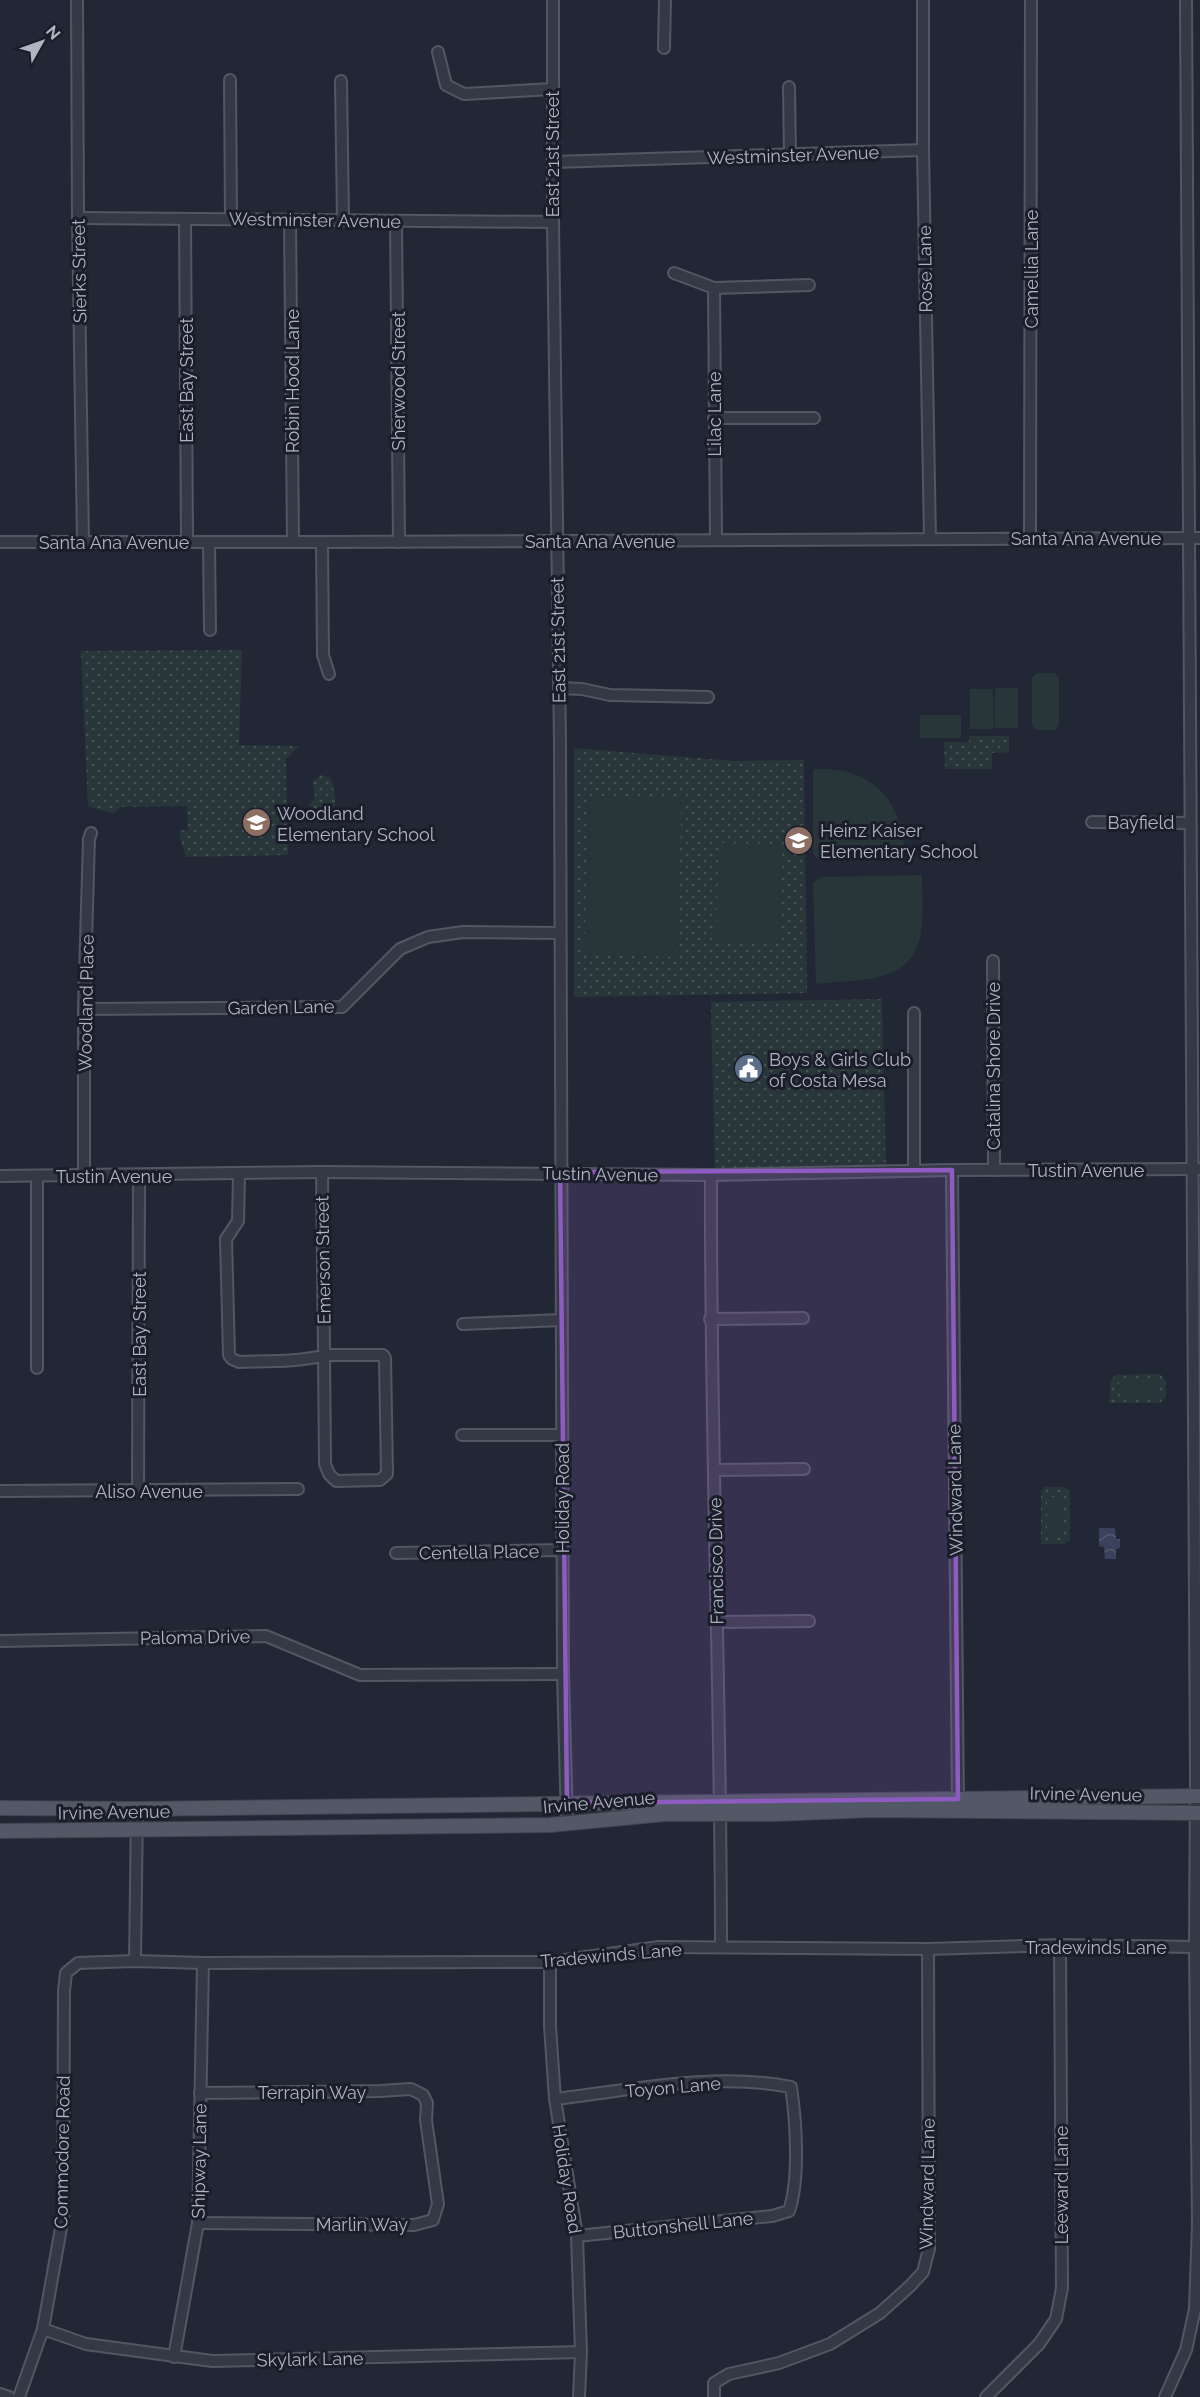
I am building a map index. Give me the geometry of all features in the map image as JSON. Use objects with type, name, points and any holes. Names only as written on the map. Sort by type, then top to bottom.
[{"type":"main road","name":"Irvine Avenue","points":[[0,1808],[137,1809],[567,1803],[721,1808],[958,1804],[1198,1796]]},
{"type":"main road","name":"Irvine Avenue","points":[[958,1804],[1198,1813]]},
{"type":"main road","name":"Irvine Avenue","points":[[0,1831],[567,1824],[721,1808]]},
{"type":"street","name":"Sierks Street","points":[[77,0],[83,542]]},
{"type":"street","name":"East 21st Street","points":[[553,0],[553,222],[559,688],[560,1172]]},
{"type":"street","points":[[664,48],[665,0]]},
{"type":"street","name":"Rose Lane","points":[[923,0],[923,150],[930,539]]},
{"type":"street","name":"Camellia Lane","points":[[1030,538],[1031,0]]},
{"type":"street","points":[[1165,2397],[1186,2350],[1195,2309],[1199,2224],[1195,1947],[1198,1796],[1195,914],[1190,823],[1185,0]]},
{"type":"street","points":[[438,52],[446,85],[464,94],[552,89]]},
{"type":"street","points":[[231,80],[231,219]]},
{"type":"street","points":[[341,81],[343,220]]},
{"type":"street","points":[[789,87],[790,156]]},
{"type":"street","name":"Westminster Avenue","points":[[554,162],[923,150]]},
{"type":"street","name":"Westminster Avenue","points":[[78,218],[553,222]]},
{"type":"street","name":"East Bay Street","points":[[185,219],[187,542]]},
{"type":"street","name":"Robin Hood Lane","points":[[290,220],[293,542]]},
{"type":"street","name":"Sherwood Street","points":[[396,221],[399,542]]},
{"type":"street","points":[[674,273],[714,288],[808,285]]},
{"type":"street","name":"Lilac Lane","points":[[714,288],[716,540]]},
{"type":"street","points":[[714,418],[814,418]]},
{"type":"street","name":"Santa Ana Avenue","points":[[0,542],[1200,538]]},
{"type":"street","points":[[209,542],[210,630]]},
{"type":"street","points":[[322,542],[323,655],[329,674]]},
{"type":"street","points":[[559,688],[582,689],[610,695],[708,696]]},
{"type":"street","name":"Bayfield","points":[[1092,822],[1190,823]]},
{"type":"street","name":"Woodland Place","points":[[84,1174],[84,1009],[91,833]]},
{"type":"street","name":"Garden Lane","points":[[84,1009],[342,1007],[400,949],[428,937],[463,932],[560,933]]},
{"type":"street","name":"Catalina Shore Drive","points":[[993,961],[994,1170]]},
{"type":"street","points":[[914,1012],[914,1171]]},
{"type":"street","name":"Tustin Avenue","points":[[0,1176],[239,1175],[322,1172],[560,1172],[711,1175],[952,1170],[1196,1169]]},
{"type":"street","name":"Windward Lane","points":[[952,1170],[958,1804]]},
{"type":"street","name":"Emerson Street","points":[[322,1172],[324,1464],[336,1481],[380,1480],[387,1474],[385,1358],[380,1354],[324,1352]]},
{"type":"street","name":"Holiday Road","points":[[560,1172],[563,1674],[567,1824]]},
{"type":"street","points":[[239,1175],[238,1221],[226,1239],[229,1355],[239,1362],[308,1360],[324,1352]]},
{"type":"street","name":"Francisco Drive","points":[[711,1175],[710,1319],[721,1808],[721,1947]]},
{"type":"street","points":[[37,1176],[37,1368]]},
{"type":"street","name":"East Bay Street","points":[[138,1491],[139,1176]]},
{"type":"street","points":[[710,1319],[803,1318]]},
{"type":"street","points":[[463,1324],[561,1320]]},
{"type":"street","points":[[462,1435],[562,1435]]},
{"type":"street","points":[[715,1470],[804,1468]]},
{"type":"street","name":"Aliso Avenue","points":[[0,1491],[298,1489]]},
{"type":"street","name":"Centella Place","points":[[396,1553],[562,1550]]},
{"type":"street","points":[[717,1622],[809,1621]]},
{"type":"street","name":"Paloma Drive","points":[[0,1641],[266,1636],[360,1675],[563,1674]]},
{"type":"street","points":[[135,1961],[137,1809]]},
{"type":"street","name":"Tradewinds Lane","points":[[66,1973],[78,1963],[135,1961],[203,1963],[550,1962],[660,1947],[927,1949],[1060,1945],[1195,1947]]},
{"type":"street","name":"Leeward Lane","points":[[986,2397],[1039,2344],[1056,2319],[1062,2288],[1060,1945]]},
{"type":"street","name":"Windward Lane","points":[[714,2397],[714,2383],[729,2374],[779,2363],[830,2344],[880,2313],[922,2272],[929,2249],[927,1949]]},
{"type":"street","name":"Holiday Road","points":[[550,1962],[550,2026],[555,2099],[577,2236],[581,2352],[579,2397]]},
{"type":"street","name":"Shipway Lane","points":[[174,2357],[198,2223],[203,1963]]},
{"type":"street","name":"Commodore Road","points":[[19,2397],[43,2329],[63,2217],[66,1973]]},
{"type":"street","name":"Toyon Lane","points":[[555,2099],[699,2083],[769,2083],[791,2087],[794,2109],[795,2195],[789,2211]]},
{"type":"street","name":"Terrapin Way","points":[[200,2093],[411,2089],[423,2095]]},
{"type":"street","name":"Marlin Way","points":[[198,2223],[414,2225],[433,2220],[438,2204],[426,2127],[426,2103],[423,2095]]},
{"type":"street","name":"Buttonshell Lane","points":[[577,2236],[772,2216],[789,2211]]},
{"type":"street","name":"Skylark Lane","points":[[43,2329],[86,2344],[212,2361],[581,2352]]},
{"type":"street","points":[[0,2394],[9,2397]]},
{"type":"highlighted area","points":[[952,1170],[958,1799],[567,1803],[560,1172]]},
{"type":"shaded area","points":[[242,650],[239,745],[299,746],[286,759],[288,855],[186,857],[179,835],[181,830],[188,831],[187,806],[121,807],[113,814],[88,806],[81,651]]},
{"type":"shaded area","points":[[1037,673],[1054,673],[1059,678],[1059,725],[1055,730],[1036,730],[1032,725],[1032,678]]},
{"type":"shaded area","points":[[995,688],[1018,688],[1018,728],[995,728]]},
{"type":"shaded area","points":[[970,689],[993,689],[994,729],[970,729]]},
{"type":"shaded area","points":[[920,715],[961,715],[961,738],[920,738]]},
{"type":"shaded area","points":[[969,736],[1009,736],[1009,752],[992,753],[992,769],[945,769],[944,742],[969,742]]},
{"type":"shaded area","points":[[574,748],[733,761],[804,760],[807,993],[574,997]]},
{"type":"shaded area","points":[[813,769],[845,771],[873,784],[883,793],[897,817],[905,860],[820,861],[813,854]]},
{"type":"shaded area","points":[[321,775],[331,778],[335,805],[332,813],[320,814],[320,818],[313,820],[309,805],[315,798],[313,782]]},
{"type":"shaded area","points":[[590,796],[682,799],[676,957],[584,953]]},
{"type":"shaded area","points":[[719,843],[782,844],[780,943],[716,941]]},
{"type":"shaded area","points":[[922,875],[921,931],[916,949],[907,962],[896,971],[865,980],[816,984],[813,883],[821,877]]},
{"type":"shaded area","points":[[882,999],[886,1171],[715,1174],[711,1002]]},
{"type":"shaded area","points":[[1160,1374],[1166,1381],[1166,1397],[1160,1403],[1109,1403],[1111,1381],[1115,1375]]},
{"type":"shaded area","points":[[1119,1381],[1157,1381],[1157,1398],[1120,1398]]},
{"type":"shaded area","points":[[1045,1487],[1065,1487],[1070,1491],[1070,1540],[1065,1544],[1041,1544],[1041,1491]]},
{"type":"shaded area","points":[[1047,1497],[1064,1497],[1064,1534],[1047,1534]]},
{"type":"water","points":[[1099,1528],[1115,1528],[1116,1539],[1120,1539],[1120,1548],[1116,1549],[1116,1559],[1105,1559],[1104,1547],[1099,1546]]},
{"type":"place","name":"Woodland Elementary School","points":[[256,823]]},
{"type":"place","name":"Heinz Kaiser Elementary School","points":[[799,840]]},
{"type":"place","name":"Boys & Girls Club of Costa Mesa","points":[[748,1069]]}]
